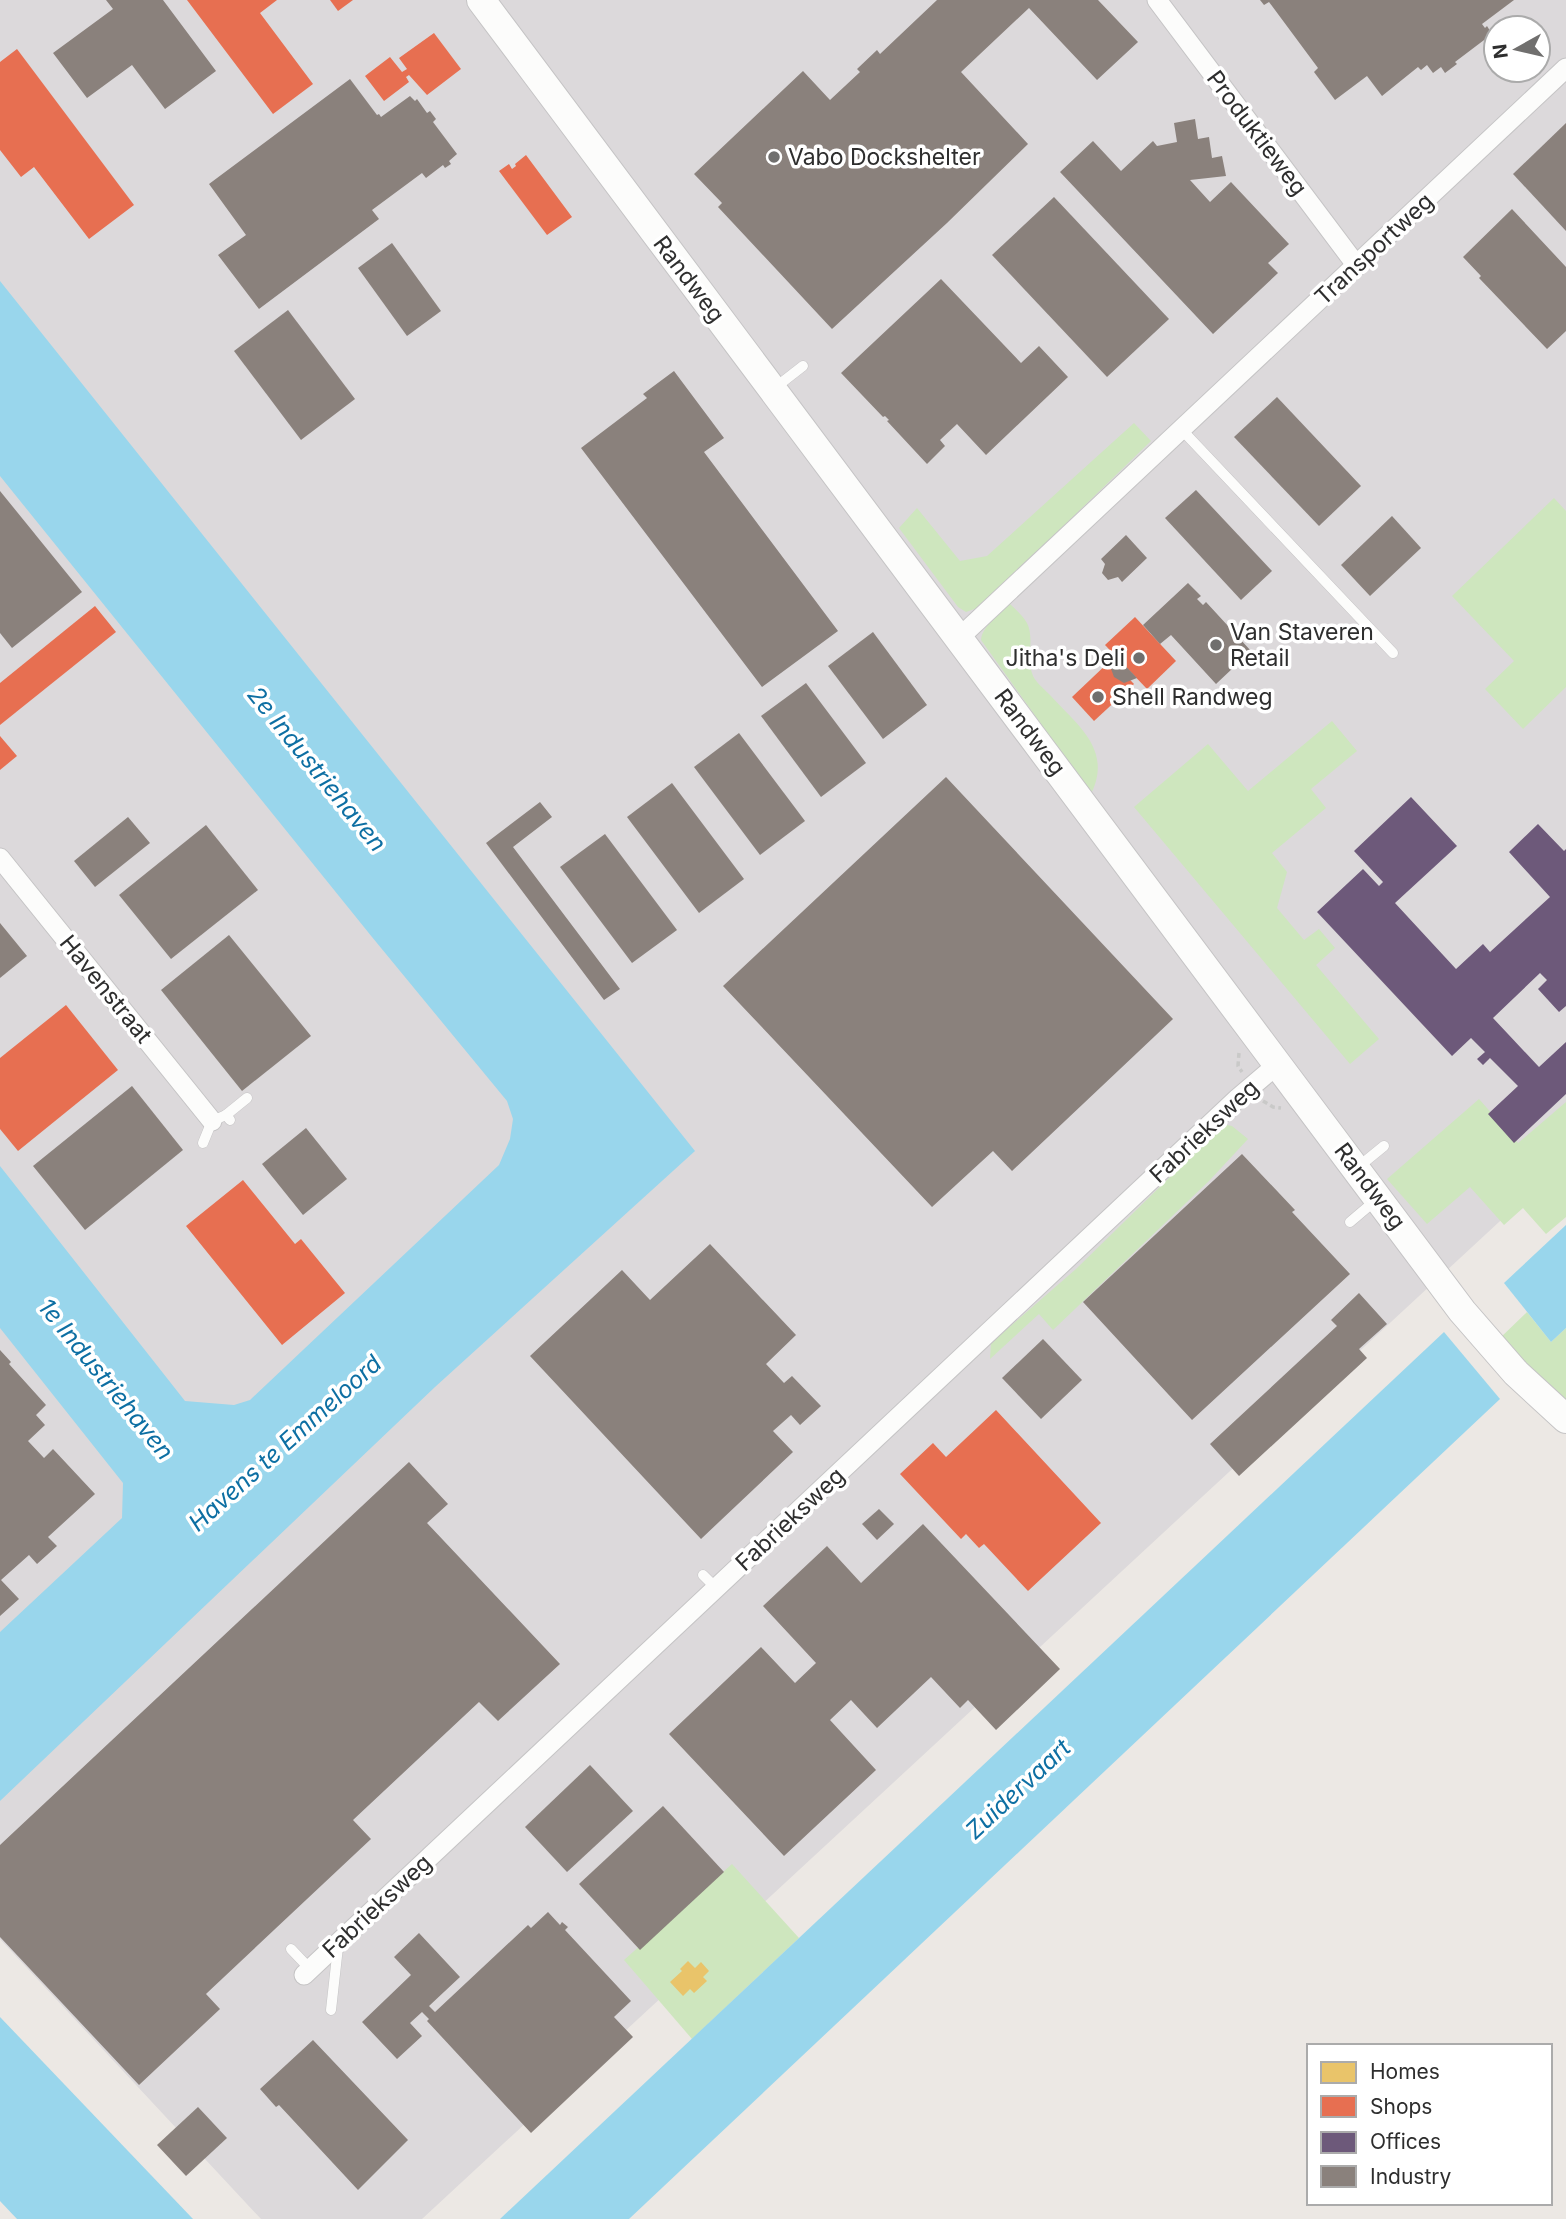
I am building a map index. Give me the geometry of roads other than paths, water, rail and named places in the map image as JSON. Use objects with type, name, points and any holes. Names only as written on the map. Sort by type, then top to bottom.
[{"type":"street","name":"Randweg","points":[[481,0],[1480,1333],[1516,1373],[1566,1419]]},
{"type":"street","name":"Produktieweg","points":[[1157,0],[1356,266]]},
{"type":"street","name":"Transportweg","points":[[959,638],[1566,68]]},
{"type":"street","name":"Havenstraat","points":[[0,858],[223,1119]]},
{"type":"street","name":"Fabrieksweg","points":[[307,1972],[710,1582],[1278,1064]]},
{"type":"lane","points":[[772,390],[803,366]]},
{"type":"lane","points":[[1182,430],[1394,653]]},
{"type":"lane","points":[[203,1143],[223,1119],[247,1098]]},
{"type":"lane","points":[[1357,1168],[1384,1146]]},
{"type":"lane","points":[[1350,1222],[1379,1198]]},
{"type":"lane","points":[[331,2010],[338,1942]]},
{"type":"lane","points":[[291,1949],[307,1972]]},
{"type":"water","points":[[0,281],[695,1151],[435,1387],[0,1801],[0,1632],[122,1518],[123,1483],[0,1328],[0,1166],[185,1401],[234,1405],[250,1400],[499,1165],[510,1139],[513,1119],[507,1101],[0,476]]},
{"type":"water","points":[[1566,1225],[1566,1328],[1551,1342],[1504,1283]]},
{"type":"water","name":"Zuidervaart","points":[[1444,1332],[1500,1399],[629,2219],[500,2219]]},
{"type":"water","points":[[0,2017],[193,2219],[17,2219],[0,2201]]},
{"type":"place","name":"Vabo Dockshelter","points":[[774,157]]},
{"type":"place","name":"Van Staveren Retail","points":[[1216,645]]},
{"type":"place","name":"Jitha's Deli","points":[[1139,658]]},
{"type":"place","name":"Shell Randweg","points":[[1098,697]]},
{"type":"water label","name":"2e Industriehaven","points":[[317,769]]},
{"type":"water label","name":"1e Industriehaven","points":[[106,1379]]},
{"type":"water label","name":"Havens te Emmeloord","points":[[285,1443]]}]
